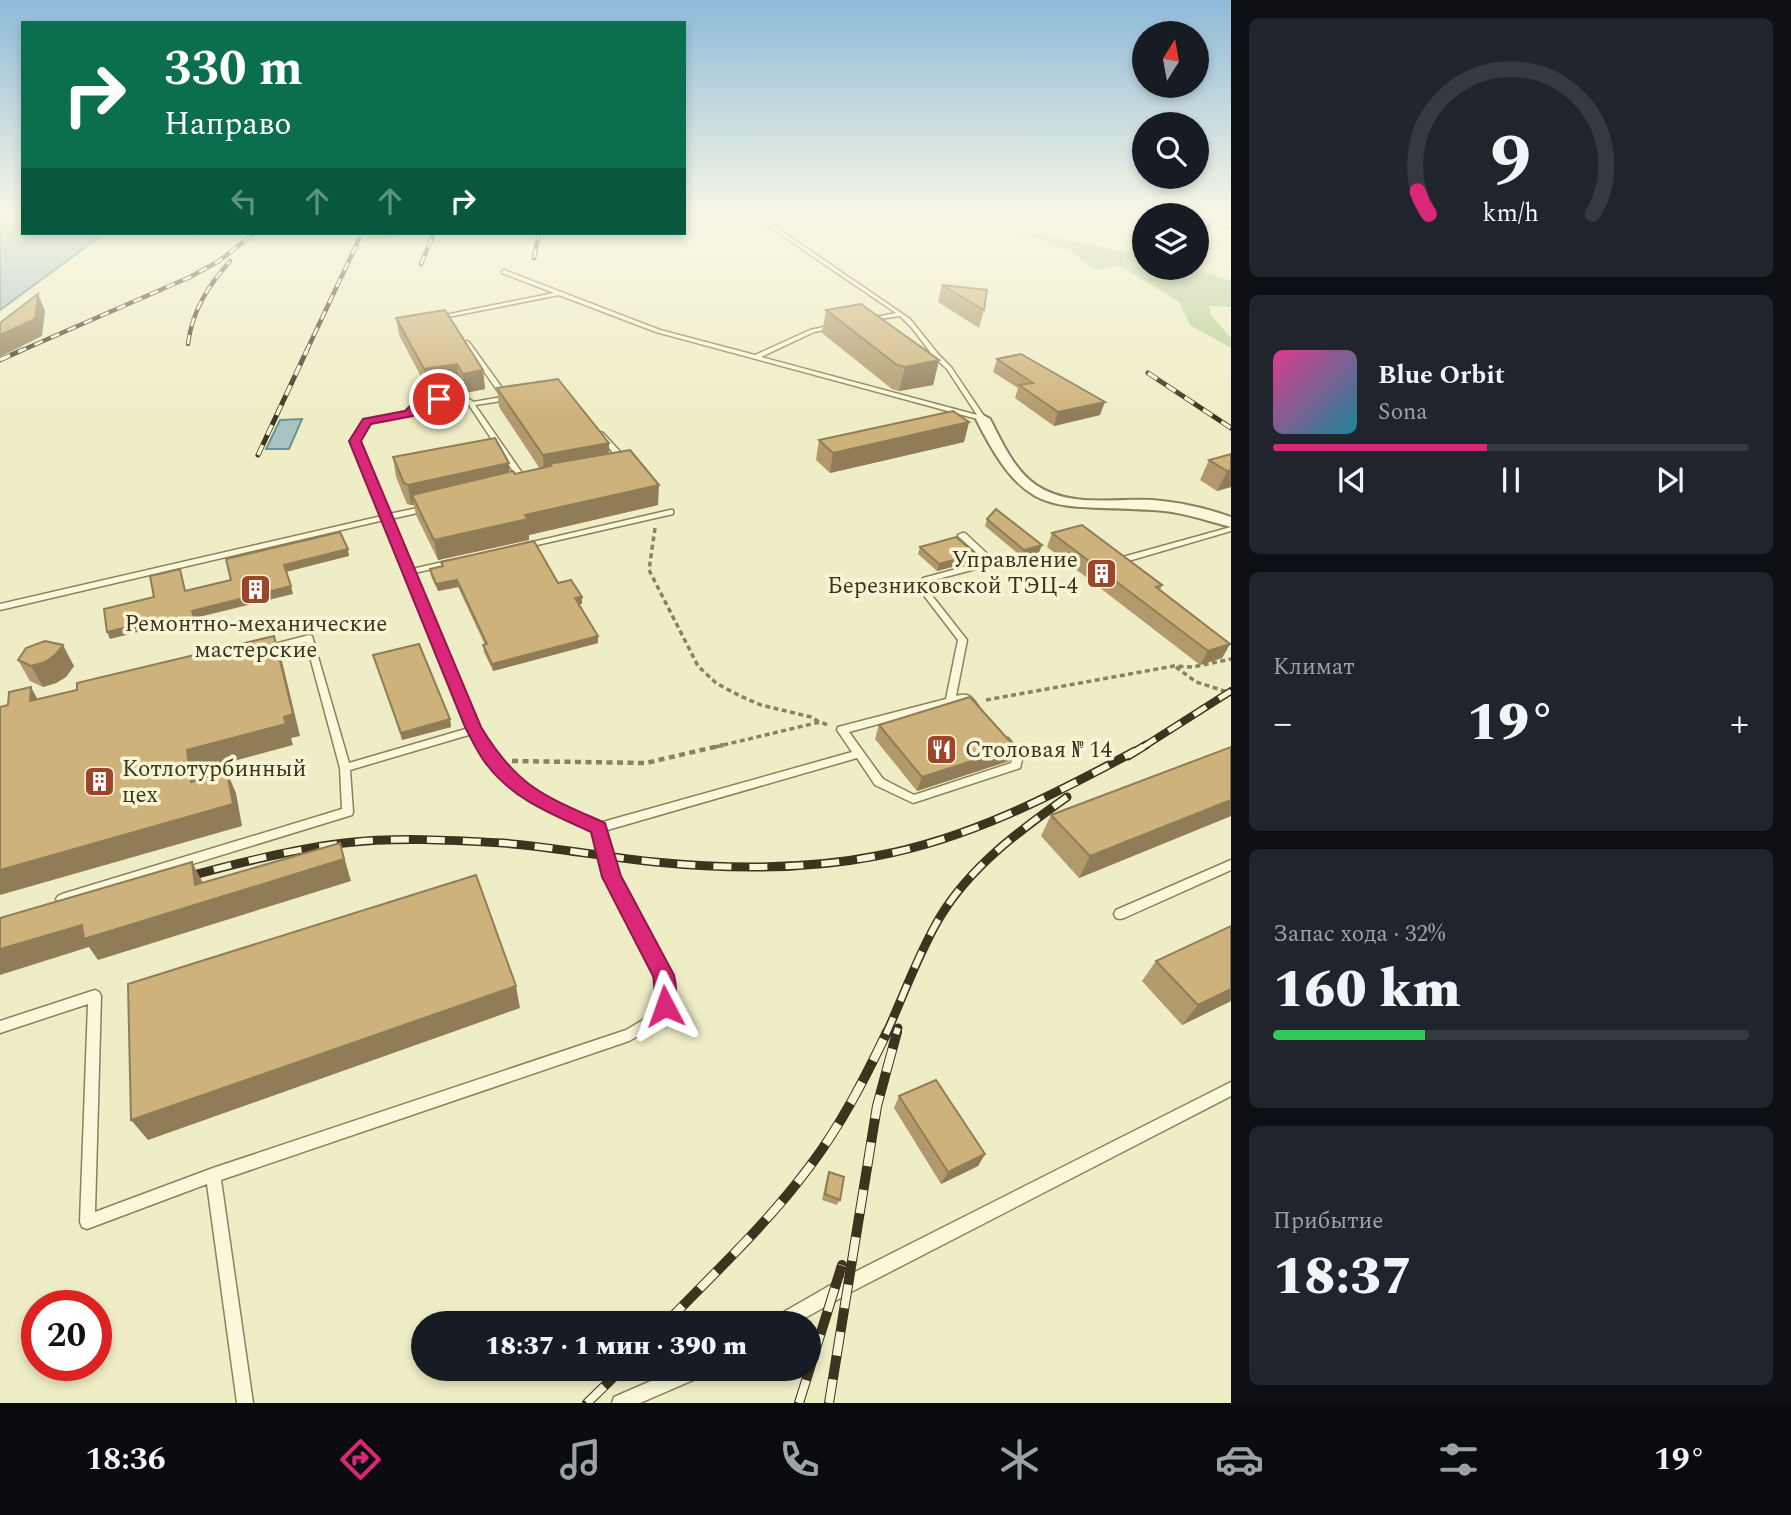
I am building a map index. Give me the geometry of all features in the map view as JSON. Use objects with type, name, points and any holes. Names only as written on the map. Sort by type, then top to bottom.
[{"type":"street","points":[[983,419],[1016,476],[1035,491],[1065,504],[1155,505],[1218,517],[1231,523]]},
{"type":"lane","points":[[531,282],[658,331],[983,419]]},
{"type":"lane","points":[[855,282],[910,321],[942,363],[949,368],[983,419]]},
{"type":"lane","points":[[429,318],[516,304],[558,293]]},
{"type":"lane","points":[[863,321],[901,313]]},
{"type":"lane","points":[[754,358],[813,331],[838,326]]},
{"type":"lane","points":[[467,343],[505,398]]},
{"type":"lane","points":[[513,487],[532,483],[471,404],[458,396],[420,403],[409,413],[367,421],[355,441],[475,730],[492,760],[522,790],[534,799],[598,828],[859,754]]},
{"type":"lane","points":[[471,404],[516,396]]},
{"type":"lane","points":[[592,423],[625,464],[613,467]]},
{"type":"lane","points":[[0,607],[437,506]]},
{"type":"lane","points":[[512,548],[670,512]]},
{"type":"lane","points":[[1122,560],[1231,529]]},
{"type":"lane","points":[[950,701],[963,640],[926,593],[926,580],[992,562],[962,535]]},
{"type":"lane","points":[[408,572],[460,560]]},
{"type":"lane","points":[[62,899],[348,812],[345,768],[309,639],[255,652]]},
{"type":"lane","points":[[978,712],[965,697],[842,730],[879,782],[913,799],[1016,765],[1018,756],[994,729]]},
{"type":"lane","points":[[345,768],[475,730]]},
{"type":"lane","points":[[0,1027],[95,996],[87,1222],[213,1175],[629,1035],[653,1022],[665,1006],[667,988],[663,975],[611,877],[598,828]]},
{"type":"lane","points":[[1120,914],[1231,865]]},
{"type":"lane","points":[[801,1311],[847,1284],[1231,1089]]},
{"type":"lane","points":[[213,1175],[245,1403]]},
{"type":"lane","points":[[620,1403],[671,1381]]},
{"type":"path","points":[[656,515],[649,570],[698,666],[716,683],[740,696],[761,705],[811,717],[842,730]]},
{"type":"path","points":[[970,703],[1174,666],[1193,667],[1231,659]]},
{"type":"path","points":[[1174,666],[1196,682],[1231,693]]},
{"type":"path","points":[[492,760],[646,763],[820,722]]},
{"type":"green space","points":[[1147,282],[1231,282],[1231,307],[1209,306],[1211,315],[1231,338],[1231,348],[1190,325],[1179,302]]},
{"type":"water","points":[[0,282],[38,282],[0,310]]},
{"type":"water","points":[[302,419],[289,449],[266,449],[280,420]]},
{"type":"building","points":[[942,285],[987,290],[984,310]]},
{"type":"building","points":[[38,294],[35,319],[0,335],[0,323]]},
{"type":"building","points":[[861,304],[939,360],[905,367],[897,365],[826,310]]},
{"type":"building","points":[[445,310],[483,370],[463,374],[457,364],[424,369],[396,318]]},
{"type":"building","points":[[1021,354],[1105,402],[1058,412],[1019,385],[1033,383],[997,359]]},
{"type":"building","points":[[558,379],[609,443],[543,455],[497,388]]},
{"type":"building","points":[[953,411],[969,422],[833,453],[819,440]]},
{"type":"building","points":[[495,438],[509,463],[408,485],[404,483],[393,457]]},
{"type":"building","points":[[630,450],[659,485],[525,515],[528,519],[434,540],[412,495],[513,471],[515,474],[551,466],[549,464]]},
{"type":"building","points":[[1231,454],[1231,470],[1227,471],[1209,460]]},
{"type":"building","points":[[996,509],[1042,545],[1024,550],[987,519]]},
{"type":"building","points":[[1082,525],[1162,585],[1156,587],[1230,644],[1208,651],[1052,533]]},
{"type":"building","name":"Ремонтно-механические мастерские","points":[[340,532],[348,549],[284,565],[291,586],[192,611],[194,617],[158,626],[157,620],[107,632],[104,609],[154,597],[150,576],[180,569],[185,591],[231,580],[226,559]]},
{"type":"building","points":[[956,537],[976,554],[939,564],[920,547]]},
{"type":"building","points":[[534,541],[558,583],[571,580],[582,597],[575,598],[598,636],[492,664],[483,645],[487,644],[457,580],[436,584],[430,569],[443,566],[441,562]]},
{"type":"building","name":"Котлотурбинный цех","points":[[274,636],[293,714],[284,717],[286,724],[187,750],[191,782],[227,772],[233,804],[0,870],[0,707],[8,705],[9,692],[31,687],[30,701],[77,690],[77,683]]},
{"type":"building","points":[[45,641],[63,645],[45,662],[31,666],[18,660],[26,648]]},
{"type":"building","points":[[419,644],[450,719],[401,733],[373,655]]},
{"type":"building","name":"Cтоловая № 14","points":[[970,697],[1015,747],[922,777],[879,725]]},
{"type":"building","points":[[1231,747],[1231,800],[1090,856],[1051,815]]},
{"type":"building","points":[[340,843],[344,859],[84,939],[82,925],[0,949],[0,918],[192,862],[195,885]]},
{"type":"building","points":[[476,875],[516,986],[131,1120],[128,984]]},
{"type":"building","points":[[1231,926],[1231,989],[1198,1005],[1156,961]]},
{"type":"building","points":[[936,1080],[985,1154],[948,1172],[899,1096]]},
{"type":"building","points":[[829,1172],[844,1177],[840,1200],[825,1194]]},
{"type":"railway","points":[[18,352],[177,282]]},
{"type":"railway","points":[[188,344],[193,321],[213,282]]},
{"type":"railway","points":[[306,352],[339,282]]},
{"type":"railway","points":[[0,360],[22,350]]},
{"type":"railway","points":[[258,455],[307,350]]},
{"type":"railway","points":[[1148,373],[1231,428]]},
{"type":"railway","points":[[1143,747],[1231,691]]},
{"type":"railway","points":[[1128,756],[1146,745]]},
{"type":"railway","points":[[179,879],[302,849],[384,840],[503,843],[636,860],[710,866],[794,866],[849,861],[944,839],[977,827],[1042,799],[1135,751]]},
{"type":"railway","points":[[886,1034],[925,945],[952,899],[997,851],[1067,797]]},
{"type":"railway","points":[[896,1034],[898,1028]]},
{"type":"railway","points":[[678,1311],[759,1227],[810,1166],[852,1101],[887,1032]]},
{"type":"railway","points":[[829,1403],[877,1106],[897,1032]]},
{"type":"railway","points":[[799,1403],[842,1265]]},
{"type":"railway","points":[[587,1403],[610,1381]]},
{"type":"place","name":"Управление Березниковской ТЭЦ-4","points":[[1101,573]]},
{"type":"place","name":"Ремонтно-механические мастерские","points":[[256,590]]},
{"type":"place","name":"Cтоловая № 14","points":[[942,750]]},
{"type":"place","name":"Котлотурбинный цех","points":[[99,782]]},
{"type":"route","points":[[439,399],[420,403],[409,413],[367,421],[355,441],[473,727],[492,760],[522,790],[534,799],[588,821],[598,828],[611,877],[663,975],[667,988],[665,1006]]}]
